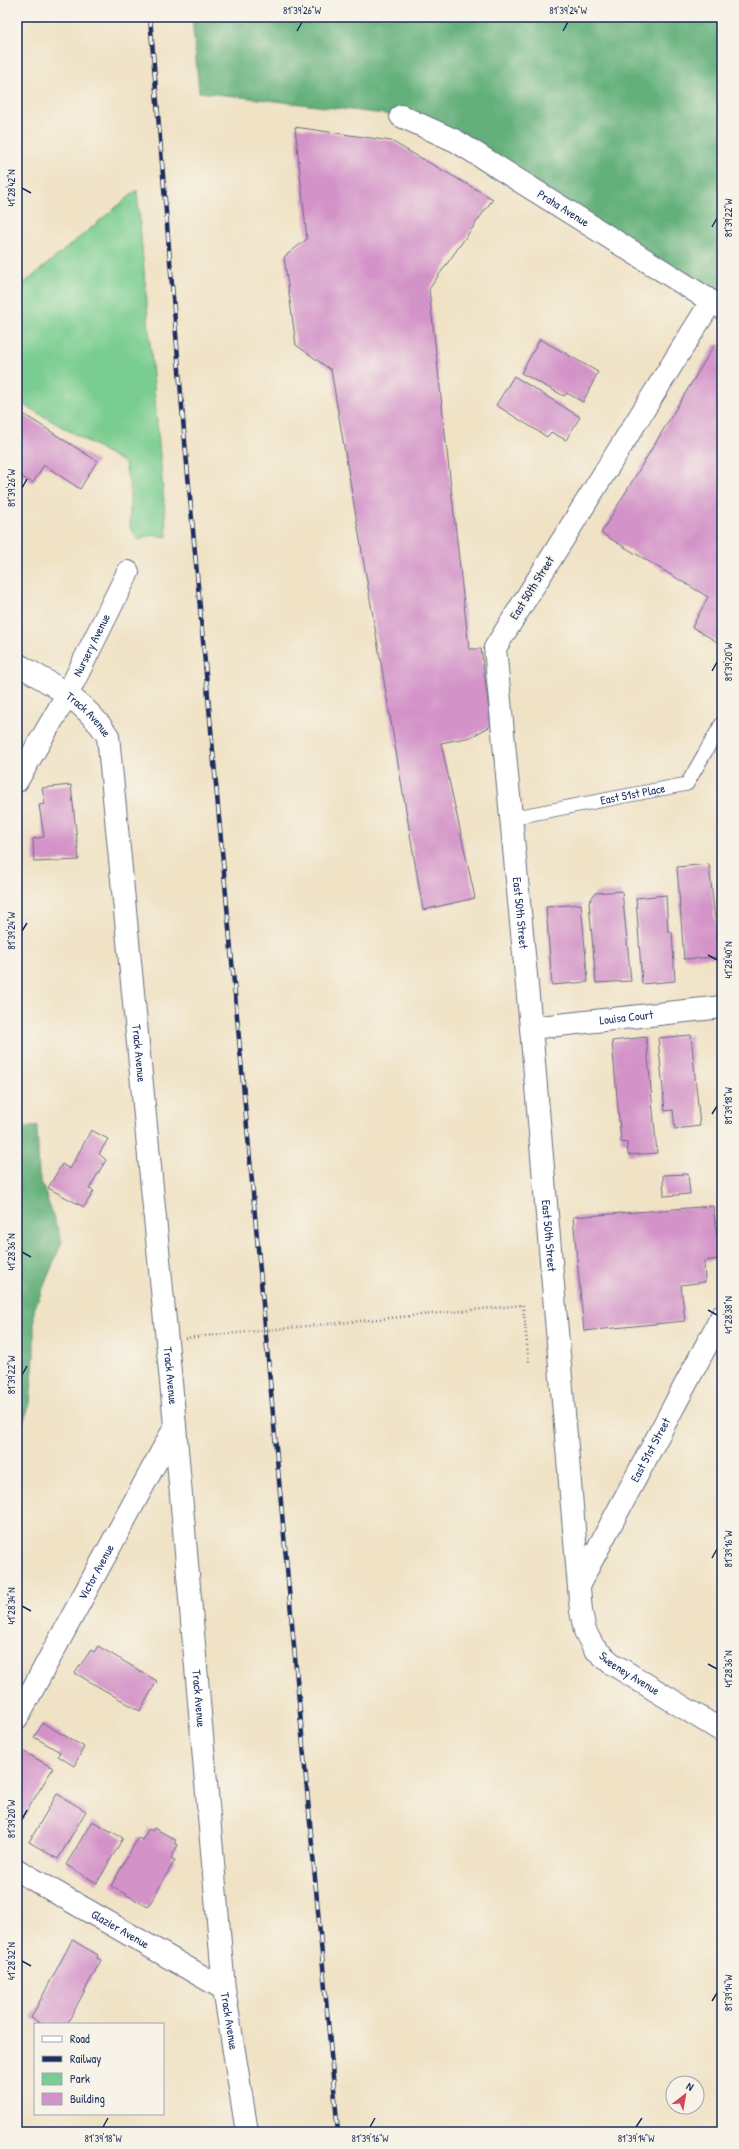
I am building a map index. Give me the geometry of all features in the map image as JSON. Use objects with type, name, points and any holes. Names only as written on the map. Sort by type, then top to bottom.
[{"type":"street","name":"Praha Avenue","points":[[401,116],[456,141],[717,305]]},
{"type":"street","name":"East 50th Street","points":[[579,1584],[531,1028],[495,648],[717,305]]},
{"type":"street","name":"Nursery Avenue","points":[[17,781],[68,693],[128,572]]},
{"type":"street","name":"Track Avenue","points":[[17,664],[68,693],[98,721],[108,736],[175,1427],[224,1989],[247,2132]]},
{"type":"street","name":"Louisa Court","points":[[531,1028],[722,1007]]},
{"type":"street","name":"East 51st Street","points":[[579,1584],[722,1316]]},
{"type":"street","name":"Victor Avenue","points":[[17,1718],[175,1427]]},
{"type":"street","name":"Sweeney Avenue","points":[[579,1584],[580,1611],[585,1631],[594,1648],[611,1663],[722,1731]]},
{"type":"street","name":"Glazier Avenue","points":[[17,1870],[224,1989]]},
{"type":"lane","name":"East 51st Place","points":[[511,818],[687,784],[722,723]]},
{"type":"path","points":[[185,1338],[523,1305],[529,1365]]},
{"type":"green space","points":[[192,17],[722,17],[722,308],[401,116],[199,92]]},
{"type":"green space","points":[[137,190],[167,537],[152,536],[145,537],[138,541],[130,527],[130,489],[125,463],[17,401],[17,289]]},
{"type":"green space","points":[[37,1125],[39,1175],[62,1242],[34,1310],[34,1357],[30,1404],[17,1438],[17,1129]]},
{"type":"building","points":[[295,127],[391,141],[493,199],[429,289],[469,649],[481,649],[491,726],[471,737],[441,743],[475,898],[423,910],[331,370],[296,345],[284,257],[307,239]]},
{"type":"building","points":[[540,339],[598,372],[583,402],[567,393],[564,396],[521,373]]},
{"type":"building","points":[[715,344],[722,348],[722,638],[719,643],[692,627],[708,597],[601,533]]},
{"type":"building","points":[[514,376],[580,417],[566,440],[551,432],[547,437],[496,405]]},
{"type":"building","points":[[17,410],[97,461],[80,489],[44,465],[33,483],[17,474]]},
{"type":"building","points":[[71,785],[79,860],[34,862],[33,839],[44,837],[39,805],[45,804],[42,788]]},
{"type":"building","points":[[709,864],[719,957],[684,959],[677,867]]},
{"type":"building","points":[[622,891],[631,981],[596,983],[589,903],[595,893]]},
{"type":"building","points":[[666,895],[668,931],[672,932],[675,981],[642,984],[636,898]]},
{"type":"building","points":[[581,904],[588,982],[552,985],[546,907]]},
{"type":"building","points":[[691,1035],[700,1126],[675,1129],[673,1110],[665,1111],[658,1038]]},
{"type":"building","points":[[646,1037],[657,1153],[628,1155],[627,1143],[621,1142],[612,1041]]},
{"type":"building","points":[[91,1130],[108,1139],[99,1154],[106,1160],[89,1189],[94,1191],[84,1207],[48,1188],[62,1164],[70,1169]]},
{"type":"building","points":[[688,1174],[690,1194],[664,1196],[663,1175]]},
{"type":"building","points":[[713,1206],[720,1259],[704,1261],[705,1282],[681,1285],[685,1321],[584,1331],[573,1217]]},
{"type":"building","points":[[98,1646],[157,1681],[140,1711],[75,1673],[91,1650],[94,1652]]},
{"type":"building","points":[[43,1723],[84,1747],[74,1766],[58,1756],[60,1752],[34,1737]]},
{"type":"building","points":[[21,1750],[53,1768],[17,1827],[17,1757]]},
{"type":"building","points":[[57,1794],[86,1811],[58,1859],[29,1842]]},
{"type":"building","points":[[92,1821],[123,1838],[97,1883],[66,1865]]},
{"type":"building","points":[[154,1828],[176,1840],[174,1843],[178,1845],[171,1858],[175,1860],[148,1907],[111,1886],[138,1838],[142,1840],[149,1829],[152,1831]]},
{"type":"building","points":[[72,1940],[98,1955],[97,1958],[101,1960],[68,2023],[40,2023],[31,2018]]},
{"type":"railway","points":[[150,17],[184,431],[338,2132]]}]
